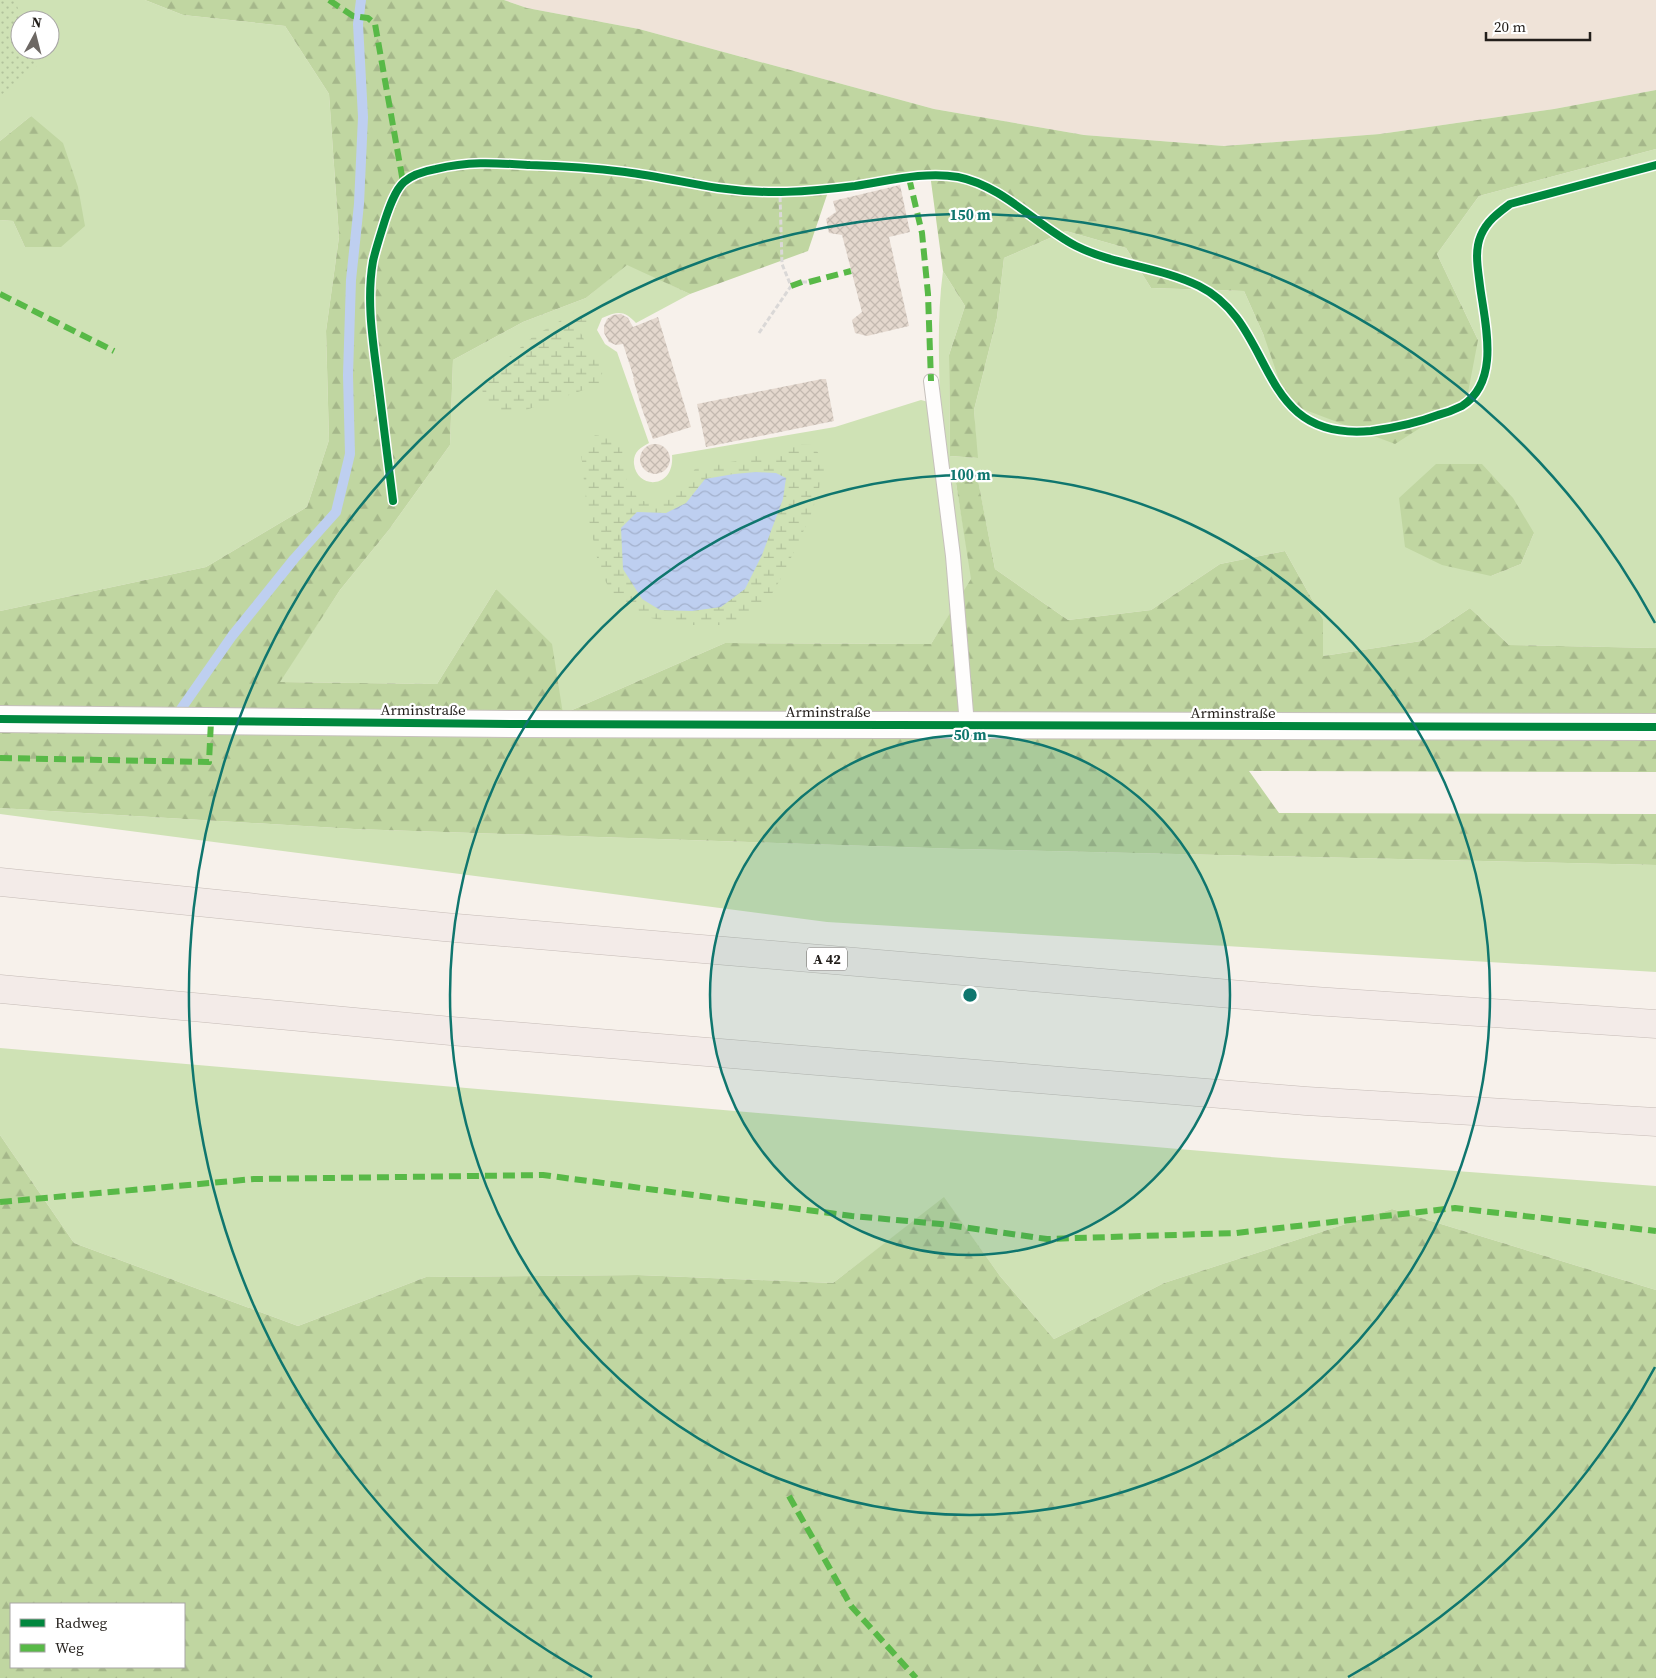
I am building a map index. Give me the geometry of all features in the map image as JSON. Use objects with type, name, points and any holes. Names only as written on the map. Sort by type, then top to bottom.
[{"type":"highway","name":"A 42","points":[[0,882],[444,927],[1314,1001],[1656,1024]]},
{"type":"highway","points":[[0,989],[460,1032],[1306,1101],[1656,1122]]},
{"type":"street","name":"Arminstraße","points":[[0,719],[354,723],[1656,727]]},
{"type":"lane","points":[[932,381],[953,556],[967,725]]},
{"type":"path","points":[[393,501],[370,324],[370,294],[373,261],[392,201],[403,182],[420,173],[459,163],[480,162],[555,166],[628,172],[734,190],[780,194],[824,190],[930,174],[954,176],[977,182],[994,190],[1077,246],[1097,254],[1181,278],[1202,287],[1226,305],[1248,335],[1278,390],[1294,410],[1306,420],[1318,426],[1346,431],[1371,430],[1410,424],[1464,405],[1479,388],[1486,368],[1487,338],[1477,260],[1478,244],[1482,231],[1494,216],[1510,204],[1656,164]]},
{"type":"path","points":[[759,333],[791,286],[782,264],[780,194]]},
{"type":"path","points":[[802,282],[809,282]]},
{"type":"shaded area","points":[[504,0],[1656,0],[1656,90],[1554,109],[1380,134],[1224,146],[1084,135],[934,109],[639,29],[527,8]]},
{"type":"green space","points":[[0,0],[145,0],[183,15],[285,26],[329,94],[339,237],[326,331],[329,440],[307,507],[206,567],[0,611],[0,220],[13,221],[25,247],[61,247],[31,116],[0,141]]},
{"type":"green space","points":[[0,0],[15,0],[18,10],[10,10],[10,60],[35,60],[37,66],[0,96]]},
{"type":"green space","points":[[145,0],[504,0],[527,8],[639,29],[934,109],[1084,135],[1224,146],[1380,134],[1554,109],[1656,90],[1656,149],[1479,196],[1437,254],[1478,340],[1467,398],[1395,444],[1287,403],[1264,336],[1244,291],[1151,288],[1126,248],[1066,231],[1004,258],[997,318],[974,410],[978,458],[950,456],[949,355],[965,306],[943,271],[930,174],[828,192],[808,251],[690,294],[627,265],[586,298],[523,322],[453,360],[450,445],[388,531],[340,590],[280,682],[437,684],[496,589],[552,644],[563,714],[725,643],[931,644],[971,579],[956,483],[978,480],[995,569],[1068,620],[1151,610],[1220,564],[1285,551],[1323,619],[1323,656],[1421,641],[1470,608],[1509,645],[1656,648],[1656,772],[1249,771],[1279,813],[1656,814],[1656,865],[961,849],[354,829],[0,808],[0,611],[206,567],[307,507],[329,440],[326,331],[339,237],[329,94],[285,26],[183,15]]},
{"type":"green space","points":[[31,116],[63,143],[78,187],[85,226],[61,247],[25,247],[13,221],[0,220],[0,141]]},
{"type":"green space","points":[[1656,149],[1656,648],[1509,645],[1470,608],[1421,641],[1323,656],[1323,619],[1285,551],[1220,564],[1151,610],[1068,620],[995,569],[978,481],[956,483],[972,579],[931,644],[725,643],[563,714],[496,589],[437,684],[279,682],[340,590],[388,531],[450,445],[453,360],[523,322],[586,298],[627,264],[690,294],[636,323],[628,316],[620,313],[602,318],[597,330],[605,344],[617,352],[649,443],[636,453],[634,464],[637,472],[648,482],[662,480],[668,474],[672,455],[835,427],[921,400],[940,405],[939,321],[943,271],[965,306],[949,355],[950,456],[977,458],[974,410],[997,318],[1004,258],[1066,231],[1126,248],[1151,288],[1244,291],[1264,336],[1478,340],[1437,254],[1479,196]],"holes":[[[1534,533],[1521,564],[1491,576]]]},
{"type":"green space","points":[[582,308],[590,316],[581,333],[587,347],[602,367],[601,379],[598,385],[523,411],[500,413],[484,401],[481,381],[534,336]]},
{"type":"green space","points":[[595,435],[613,437],[622,449],[624,475],[639,500],[658,505],[675,496],[695,469],[712,464],[739,461],[754,452],[780,456],[791,444],[813,445],[826,465],[811,515],[783,575],[767,602],[729,625],[683,625],[651,618],[614,596],[600,572],[587,510],[581,452]],"holes":[[[756,472],[776,473],[783,499],[762,555],[745,589],[636,512],[666,513],[686,503],[705,479]]]},
{"type":"green space","points":[[1436,464],[1482,464],[1513,498],[1534,533],[1521,564],[1491,576],[1442,565],[1405,547],[1399,498]]},
{"type":"green space","points":[[0,808],[354,829],[961,849],[1656,865],[1656,972],[827,922],[0,814]]},
{"type":"green space","points":[[0,1048],[1283,1158],[1656,1186],[1656,1290],[1392,1209],[1164,1283],[1054,1339],[1000,1276],[944,1198],[833,1283],[638,1275],[426,1277],[298,1326],[74,1243],[0,1135]]},
{"type":"green space","points":[[0,1135],[74,1243],[298,1326],[426,1277],[638,1275],[833,1283],[944,1197],[1000,1276],[1054,1339],[1164,1283],[1392,1209],[1656,1290],[1656,1678],[0,1678]]},
{"type":"water","points":[[756,472],[776,473],[786,478],[783,499],[762,555],[745,589],[721,607],[692,611],[660,610],[642,599],[623,569],[621,528],[637,512],[666,513],[686,503],[705,479]]},
{"type":"building","points":[[900,185],[910,232],[889,237],[909,326],[867,336],[855,333],[852,320],[862,312],[842,235],[829,233],[826,219],[836,212],[833,201]]},
{"type":"building","points":[[621,314],[628,318],[633,327],[658,317],[691,427],[653,439],[623,344],[616,345],[609,342],[604,333],[607,319],[613,315]]},
{"type":"building","points":[[826,379],[834,421],[706,447],[697,404]]},
{"type":"building","points":[[655,444],[666,448],[670,459],[666,470],[655,474],[644,470],[640,459],[644,448]]},
{"type":"waterway","points":[[181,709],[232,636],[294,559],[336,512],[350,454],[348,375],[351,280],[359,204],[363,117],[358,24],[361,0]]},
{"type":"marked path","points":[[329,0],[353,16],[368,18],[375,24],[403,182]]},
{"type":"marked path","points":[[909,178],[922,233],[928,294],[931,381]]},
{"type":"marked path","points":[[809,282],[851,271]]},
{"type":"marked path","points":[[791,286],[802,282]]},
{"type":"marked path","points":[[0,294],[114,351]]},
{"type":"marked path","points":[[0,758],[209,762],[211,721]]},
{"type":"marked path","points":[[0,1202],[254,1179],[543,1175],[852,1216],[941,1224],[1047,1239],[1236,1233],[1455,1208],[1656,1231]]},
{"type":"marked path","points":[[789,1496],[851,1606],[916,1678]]},
{"type":"cycle path","points":[[393,501],[372,336],[371,276],[377,246],[395,194],[408,179],[428,171],[448,166],[483,163],[601,169],[718,188],[770,192],[837,188],[920,176],[945,175],[958,177],[974,182],[1005,197],[1076,246],[1106,258],[1169,274],[1199,286],[1224,304],[1243,327],[1286,400],[1306,418],[1333,430],[1371,431],[1413,423],[1456,409],[1474,395],[1482,382],[1488,351],[1477,254],[1481,235],[1493,218],[1510,204],[1656,165]]},
{"type":"cycle path","points":[[0,719],[513,724],[1656,727]]}]
